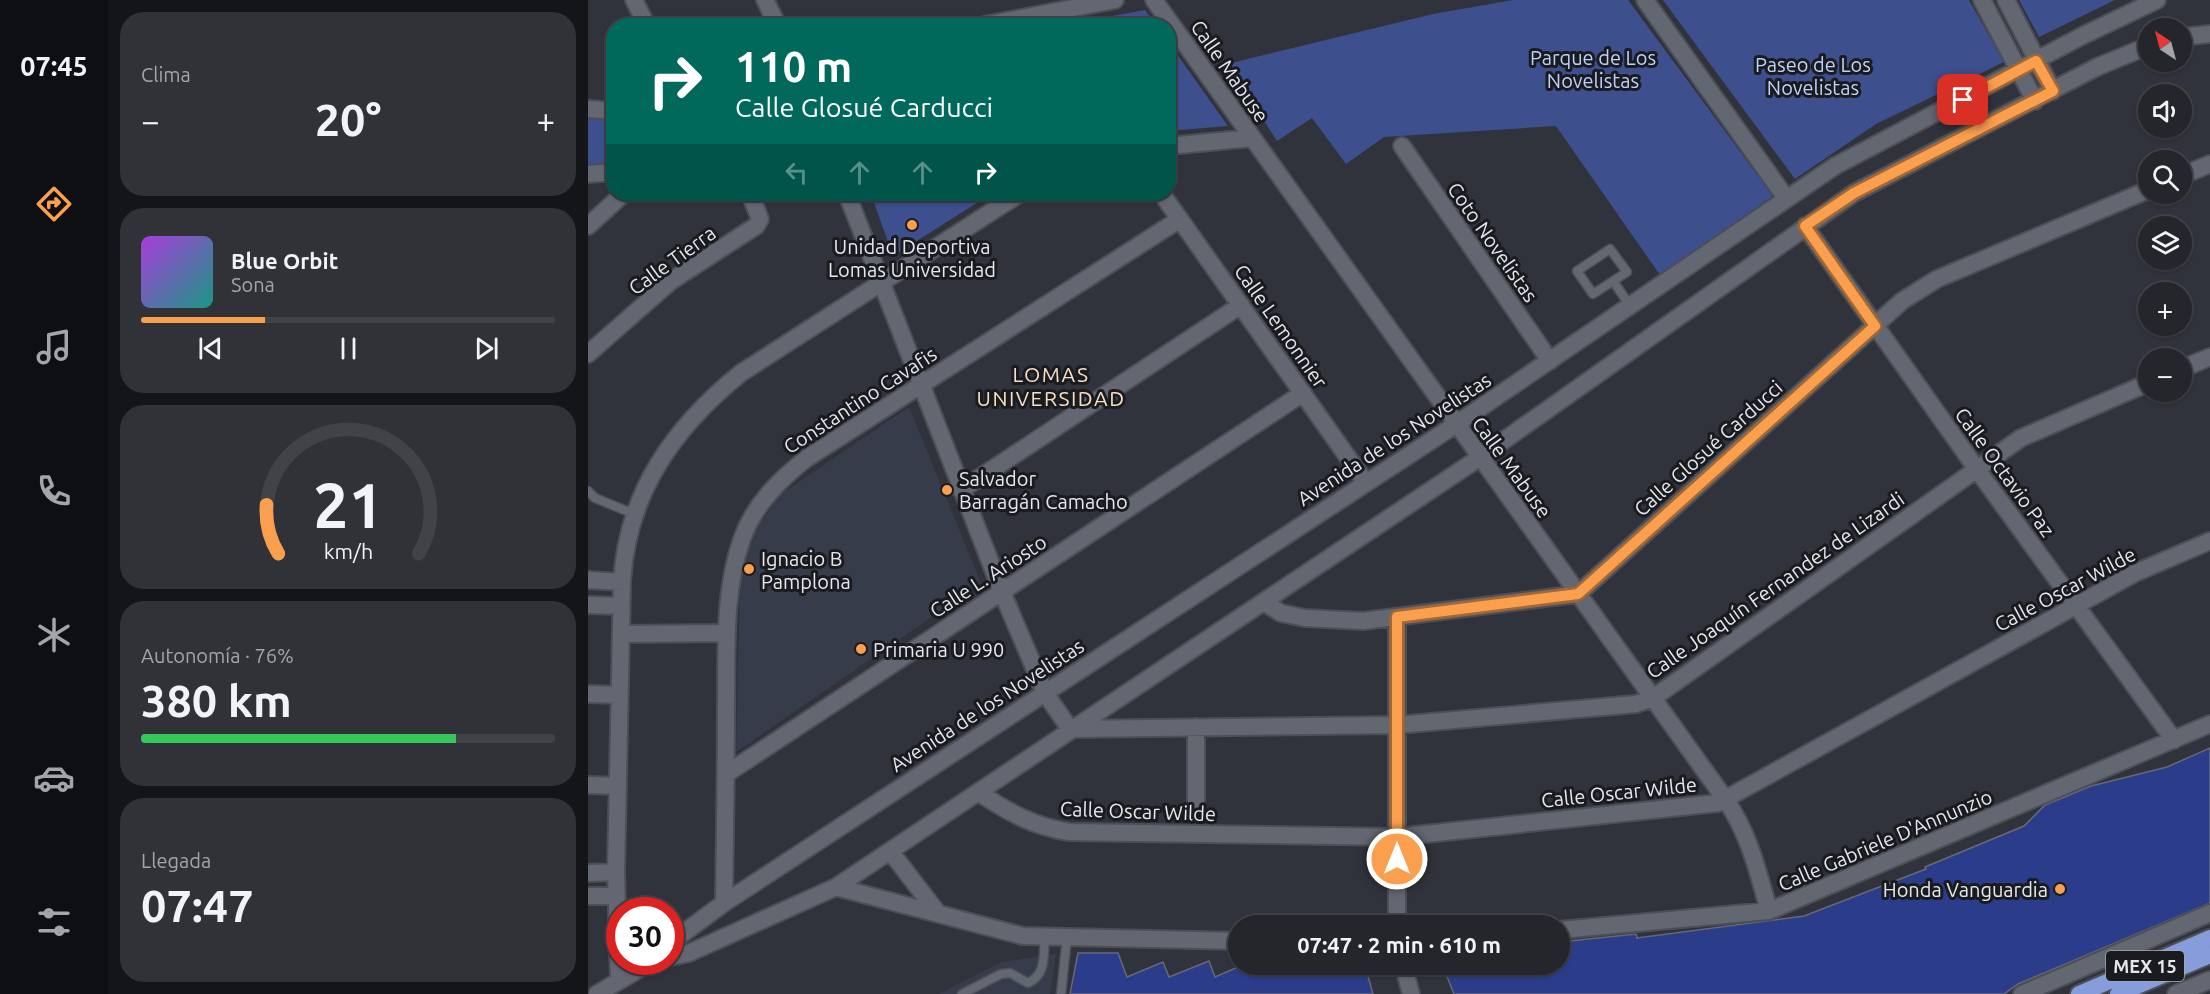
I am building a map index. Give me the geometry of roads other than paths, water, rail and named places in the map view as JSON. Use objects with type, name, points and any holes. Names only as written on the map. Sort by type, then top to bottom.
[{"type":"highway","name":"MEX 15","points":[[2079,994],[2210,938]]},
{"type":"highway","name":"MEX 15","points":[[2118,994],[2210,954]]},
{"type":"street","points":[[634,0],[643,18]]},
{"type":"street","points":[[765,0],[774,18]]},
{"type":"street","points":[[1022,18],[1115,0]]},
{"type":"street","name":"Calle Mabuse","points":[[1154,0],[1167,18]]},
{"type":"street","points":[[1645,0],[1786,198]]},
{"type":"street","points":[[1982,0],[2035,101]]},
{"type":"street","points":[[2006,0],[2053,91]]},
{"type":"street","name":"Avenida de los Novelistas","points":[[684,933],[724,903],[1550,362],[1835,166],[2157,0]]},
{"type":"street","name":"Calle Mabuse","points":[[1176,31],[1739,819],[1750,846],[1769,911]]},
{"type":"street","points":[[2192,36],[2210,34]]},
{"type":"street","points":[[684,954],[836,888],[1070,729],[1265,603],[1479,458],[1854,193],[2097,67],[2138,50]]},
{"type":"street","points":[[588,109],[606,110]]},
{"type":"street","points":[[1176,145],[1252,138]]},
{"type":"street","name":"Coto Novelistas","points":[[1402,146],[1550,362]]},
{"type":"street","points":[[2192,171],[2210,164]]},
{"type":"street","points":[[588,174],[606,173]]},
{"type":"street","name":"Calle Glosué Carducci","points":[[1578,594],[1902,301],[1937,279],[2138,194]]},
{"type":"street","points":[[588,226],[615,201]]},
{"type":"street","name":"Calle Tierra","points":[[588,354],[671,281],[756,226],[760,219],[753,201]]},
{"type":"street","points":[[850,201],[1002,592],[1045,693],[1070,729]]},
{"type":"street","points":[[619,981],[616,872],[623,552],[634,514],[662,455],[687,422],[741,373],[1008,201]]},
{"type":"street","name":"Calle Lemonnier","points":[[1167,201],[1366,483]]},
{"type":"street","name":"Constantino Cavafis","points":[[724,903],[727,633],[734,564],[742,537],[756,510],[789,472],[1180,219]]},
{"type":"street","name":"Calle Octavio Paz","points":[[1805,226],[1976,468],[2174,740]]},
{"type":"street","points":[[961,490],[1241,305]]},
{"type":"street","points":[[2192,364],[2210,357]]},
{"type":"street","name":"Calle Joaquín Fernandez de Lizardi","points":[[1070,729],[1397,725],[1636,704],[1653,698],[2021,438],[2138,387]]},
{"type":"street","name":"Calle L. Ariosto","points":[[726,774],[1303,393]]},
{"type":"street","name":"Calle Oscar Wilde","points":[[978,792],[1010,813],[1034,825],[1070,832],[1397,837],[1718,803],[2135,573],[2210,541]]},
{"type":"street","points":[[588,580],[621,582]]},
{"type":"street","points":[[1265,603],[1281,613],[1305,618],[1363,621],[1578,594]]},
{"type":"street","points":[[588,605],[621,606]]},
{"type":"street","points":[[1397,617],[1397,915]]},
{"type":"street","points":[[621,633],[727,633]]},
{"type":"street","points":[[588,694],[620,695]]},
{"type":"street","name":"Calle Gabriele D'Annunzio","points":[[1570,929],[1769,911],[2210,724]]},
{"type":"street","points":[[1196,727],[1196,801]]},
{"type":"street","points":[[588,785],[618,786]]},
{"type":"street","points":[[890,851],[937,912]]},
{"type":"street","points":[[588,873],[616,872]]},
{"type":"street","points":[[836,888],[937,912],[1023,936],[1228,941]]},
{"type":"street","points":[[588,896],[616,896]]},
{"type":"street","points":[[2022,994],[2210,914]]},
{"type":"street","points":[[597,994],[629,975]]},
{"type":"street","points":[[1406,975],[1411,994]]},
{"type":"street","points":[[2176,994],[2210,980]]},
{"type":"lane","points":[[1610,249],[1627,272],[1613,281],[1593,294],[1577,271],[1610,249]]},
{"type":"lane","points":[[1613,281],[1631,307]]},
{"type":"lane","points":[[588,491],[595,498],[634,514]]},
{"type":"lane","points":[[962,994],[980,990],[1001,974],[1010,973],[1028,983],[1035,979],[1043,970],[1045,936]]},
{"type":"lane","points":[[1061,994],[1067,937]]},
{"type":"place","name":"Unidad Deportiva Lomas Universidad","points":[[912,225]]},
{"type":"place","name":"Salvador Barragán Camacho","points":[[947,490]]},
{"type":"place","name":"Ignacio B Pamplona","points":[[749,569]]},
{"type":"place","name":"Primaria U 990","points":[[861,649]]},
{"type":"place","name":"Honda Vanguardia","points":[[2060,889]]},
{"type":"district","name":"LOMAS UNIVERSIDAD","points":[[1051,386]]},
{"type":"park label","name":"Parque de Los Novelistas","points":[[1593,68]]},
{"type":"park label","name":"Paseo de Los Novelistas","points":[[1813,76]]}]
